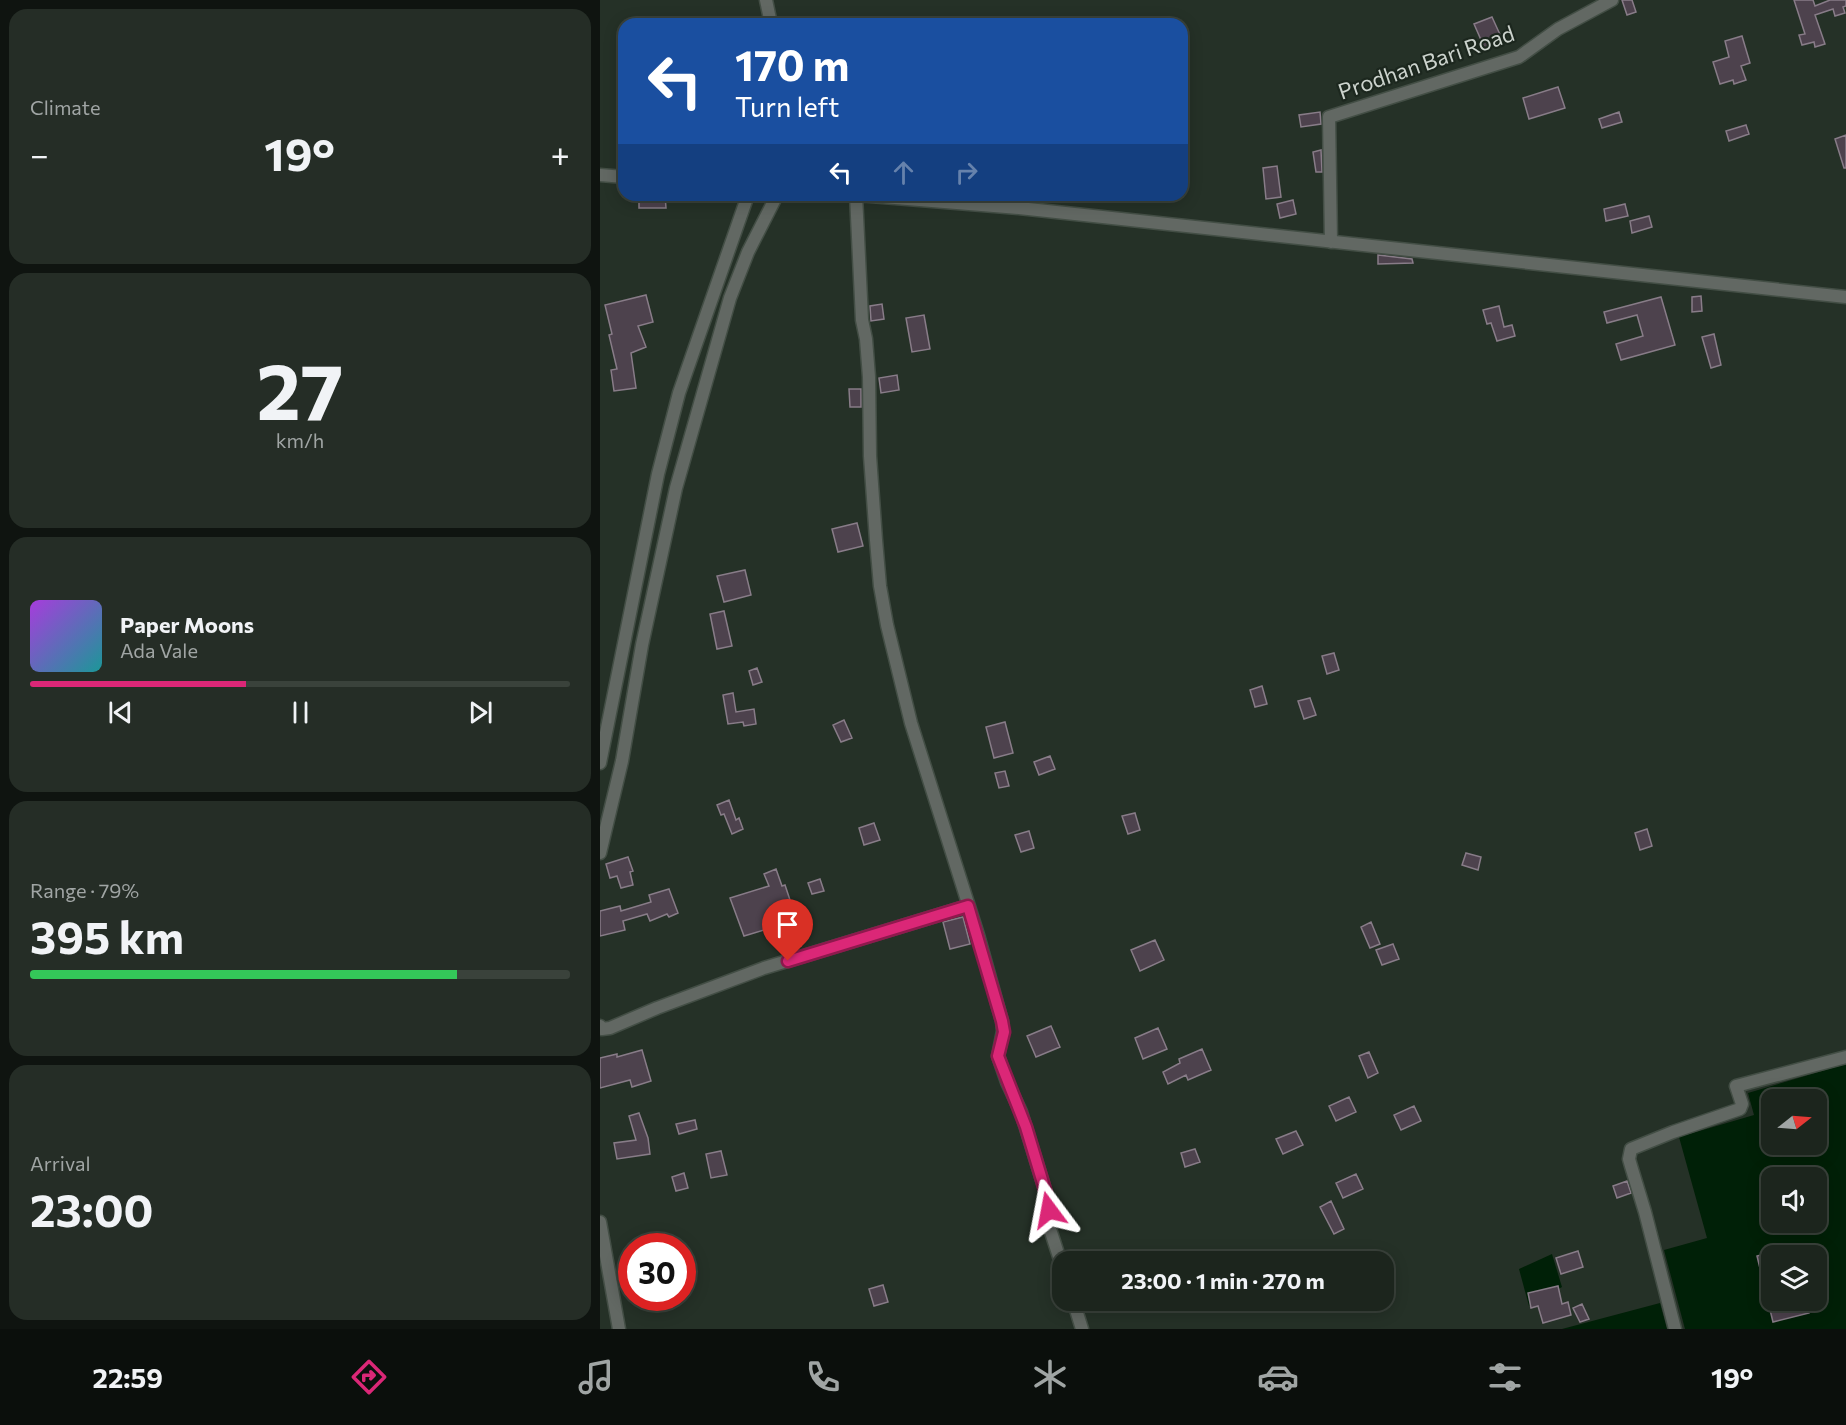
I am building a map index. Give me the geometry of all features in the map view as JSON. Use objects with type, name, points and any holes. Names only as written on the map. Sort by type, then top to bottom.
[{"type":"street","points":[[766,0],[770,18]]},
{"type":"street","name":"Prodhan Bari Road","points":[[1331,242],[1329,117],[1519,57],[1558,29],[1605,2]]},
{"type":"street","points":[[600,175],[618,176]]},
{"type":"street","points":[[600,763],[658,474],[676,405],[702,323],[746,201]]},
{"type":"street","points":[[600,853],[622,761],[642,645],[676,488],[730,298],[748,252],[774,201]]},
{"type":"street","points":[[857,201],[862,320],[869,377],[872,498],[880,586],[911,723],[1002,1021],[1004,1032],[998,1056],[1021,1112],[1044,1185],[1050,1229],[1057,1251]]},
{"type":"street","points":[[932,201],[1019,208],[1846,297]]},
{"type":"street","points":[[600,1026],[602,1029],[610,1028],[764,968],[968,906]]},
{"type":"street","points":[[1675,1329],[1629,1159],[1631,1149],[1740,1109],[1742,1104],[1736,1086],[1846,1057]]},
{"type":"street","points":[[600,1222],[619,1329]]},
{"type":"street","points":[[1076,1311],[1082,1329]]},
{"type":"shaded area","points":[[1846,1064],[1846,1329],[1685,1329],[1664,1250],[1707,1238],[1679,1137],[1754,1115],[1748,1093],[1761,1089],[1761,1155],[1827,1155],[1827,1089],[1762,1089]]},
{"type":"shaded area","points":[[1552,1254],[1562,1287],[1529,1306],[1519,1269]]},
{"type":"shaded area","points":[[1660,1303],[1667,1329],[1562,1329]]},
{"type":"building","points":[[1622,0],[1632,0],[1636,12],[1627,15]]},
{"type":"building","points":[[1794,0],[1813,0],[1815,6],[1830,0],[1846,0],[1846,6],[1843,7],[1845,13],[1835,16],[1833,9],[1815,15],[1825,44],[1815,47],[1814,42],[1802,45],[1799,35],[1805,34]]},
{"type":"building","points":[[1492,17],[1503,41],[1485,49],[1474,24]]},
{"type":"building","points":[[1742,36],[1750,63],[1741,66],[1746,80],[1734,84],[1733,80],[1720,84],[1713,62],[1729,57],[1725,41]]},
{"type":"building","points":[[1558,87],[1565,108],[1529,119],[1523,98]]},
{"type":"building","points":[[1320,112],[1321,124],[1301,127],[1299,115]]},
{"type":"building","points":[[1619,112],[1622,122],[1602,128],[1599,119]]},
{"type":"building","points":[[1746,125],[1749,134],[1729,141],[1726,131]]},
{"type":"building","points":[[1846,135],[1846,168],[1844,168],[1835,139]]},
{"type":"building","points":[[1321,150],[1322,172],[1316,172],[1313,152]]},
{"type":"building","points":[[1277,166],[1281,197],[1266,199],[1263,168]]},
{"type":"building","points":[[1293,200],[1296,214],[1280,218],[1277,204]]},
{"type":"building","points":[[639,201],[665,201],[666,208],[639,208]]},
{"type":"building","points":[[1625,204],[1628,216],[1606,221],[1604,209]]},
{"type":"building","points":[[1649,216],[1652,227],[1632,233],[1630,221]]},
{"type":"building","points":[[1378,255],[1412,259],[1413,263],[1378,264]]},
{"type":"building","points":[[646,295],[653,322],[638,326],[646,347],[631,353],[636,388],[614,391],[611,370],[617,369],[605,305]]},
{"type":"building","points":[[1701,296],[1702,311],[1692,312],[1692,297]]},
{"type":"building","points":[[1661,297],[1675,345],[1621,360],[1616,344],[1643,336],[1637,315],[1607,323],[1604,312]]},
{"type":"building","points":[[882,304],[884,319],[871,321],[870,306]]},
{"type":"building","points":[[1499,306],[1504,327],[1512,325],[1515,336],[1497,341],[1491,323],[1487,324],[1483,310]]},
{"type":"building","points":[[924,315],[930,349],[912,352],[906,318]]},
{"type":"building","points":[[1714,334],[1721,365],[1711,368],[1702,337]]},
{"type":"building","points":[[897,375],[899,390],[881,393],[879,378]]},
{"type":"building","points":[[849,389],[861,389],[861,407],[850,407]]},
{"type":"building","points":[[857,523],[863,546],[838,552],[832,529]]},
{"type":"building","points":[[745,570],[751,595],[724,602],[717,576]]},
{"type":"building","points":[[724,611],[732,646],[717,649],[710,614]]},
{"type":"building","points":[[1334,653],[1339,670],[1327,674],[1322,656]]},
{"type":"building","points":[[757,668],[762,682],[753,685],[749,671]]},
{"type":"building","points":[[1262,686],[1267,704],[1255,707],[1250,690]]},
{"type":"building","points":[[733,693],[736,712],[754,709],[756,724],[744,726],[743,722],[728,724],[723,695]]},
{"type":"building","points":[[1310,698],[1316,715],[1304,719],[1298,701]]},
{"type":"building","points":[[844,720],[852,738],[841,742],[833,725]]},
{"type":"building","points":[[1005,722],[1013,753],[994,758],[986,727]]},
{"type":"building","points":[[1050,756],[1055,769],[1039,775],[1034,762]]},
{"type":"building","points":[[1005,771],[1009,786],[999,788],[995,773]]},
{"type":"building","points":[[729,800],[736,820],[739,818],[743,829],[732,834],[724,814],[721,815],[717,805]]},
{"type":"building","points":[[1135,813],[1140,830],[1128,834],[1122,816]]},
{"type":"building","points":[[874,823],[880,840],[864,845],[859,828]]},
{"type":"building","points":[[1647,829],[1652,846],[1640,850],[1635,833]]},
{"type":"building","points":[[1029,831],[1034,848],[1021,852],[1015,835]]},
{"type":"building","points":[[1466,853],[1481,857],[1478,870],[1462,865]]},
{"type":"building","points":[[628,857],[633,871],[630,872],[633,885],[621,888],[617,876],[610,878],[606,864]]},
{"type":"building","points":[[776,869],[790,900],[783,902],[790,922],[744,936],[730,898],[769,886],[764,874]]},
{"type":"building","points":[[820,879],[824,891],[812,894],[808,883]]},
{"type":"building","points":[[669,889],[678,913],[669,917],[667,914],[650,921],[647,914],[623,921],[625,930],[600,936],[600,911],[620,906],[621,911],[651,902],[649,895]]},
{"type":"building","points":[[963,917],[970,944],[950,949],[943,922]]},
{"type":"building","points":[[1371,922],[1380,944],[1370,948],[1361,927]]},
{"type":"building","points":[[794,923],[801,946],[791,949],[784,926]]},
{"type":"building","points":[[1155,940],[1164,960],[1140,971],[1131,950]]},
{"type":"building","points":[[1393,944],[1399,959],[1382,965],[1376,950]]},
{"type":"building","points":[[1051,1026],[1060,1047],[1036,1057],[1027,1036]]},
{"type":"building","points":[[1158,1028],[1167,1049],[1143,1059],[1135,1038]]},
{"type":"building","points":[[1202,1049],[1211,1070],[1188,1080],[1186,1075],[1168,1084],[1163,1072],[1180,1063],[1179,1059]]},
{"type":"building","points":[[642,1050],[651,1081],[632,1087],[630,1080],[600,1088],[600,1058],[617,1054],[617,1057]]},
{"type":"building","points":[[1369,1052],[1378,1073],[1368,1078],[1359,1056]]},
{"type":"building","points":[[1349,1097],[1356,1112],[1336,1121],[1329,1106]]},
{"type":"building","points":[[1414,1106],[1421,1121],[1401,1130],[1394,1115]]},
{"type":"building","points":[[639,1113],[648,1138],[650,1154],[617,1159],[614,1143],[636,1140],[629,1116]]},
{"type":"building","points":[[695,1120],[697,1129],[679,1134],[676,1124]]},
{"type":"building","points":[[1296,1131],[1303,1145],[1283,1154],[1276,1139]]},
{"type":"building","points":[[1195,1149],[1200,1162],[1185,1167],[1181,1153]]},
{"type":"building","points":[[721,1151],[727,1175],[711,1178],[706,1154]]},
{"type":"building","points":[[684,1173],[688,1188],[676,1191],[672,1177]]},
{"type":"building","points":[[1356,1174],[1363,1189],[1343,1198],[1336,1183]]},
{"type":"building","points":[[1627,1181],[1631,1193],[1617,1198],[1613,1186]]},
{"type":"building","points":[[1331,1201],[1344,1229],[1334,1234],[1320,1207]]},
{"type":"building","points":[[1578,1251],[1583,1267],[1561,1274],[1556,1258]]},
{"type":"building","points":[[1761,1255],[1761,1272],[1757,1256]]},
{"type":"building","points":[[883,1285],[888,1302],[874,1306],[869,1289]]},
{"type":"building","points":[[1558,1286],[1562,1304],[1568,1302],[1571,1315],[1543,1323],[1538,1306],[1531,1308],[1528,1293]]},
{"type":"building","points":[[1582,1304],[1589,1319],[1580,1322],[1573,1308]]},
{"type":"building","points":[[1770,1311],[1809,1311],[1809,1313],[1773,1322]]},
{"type":"route","points":[[788,961],[968,906],[1002,1021],[1004,1032],[998,1056],[1026,1127],[1049,1210]]}]
